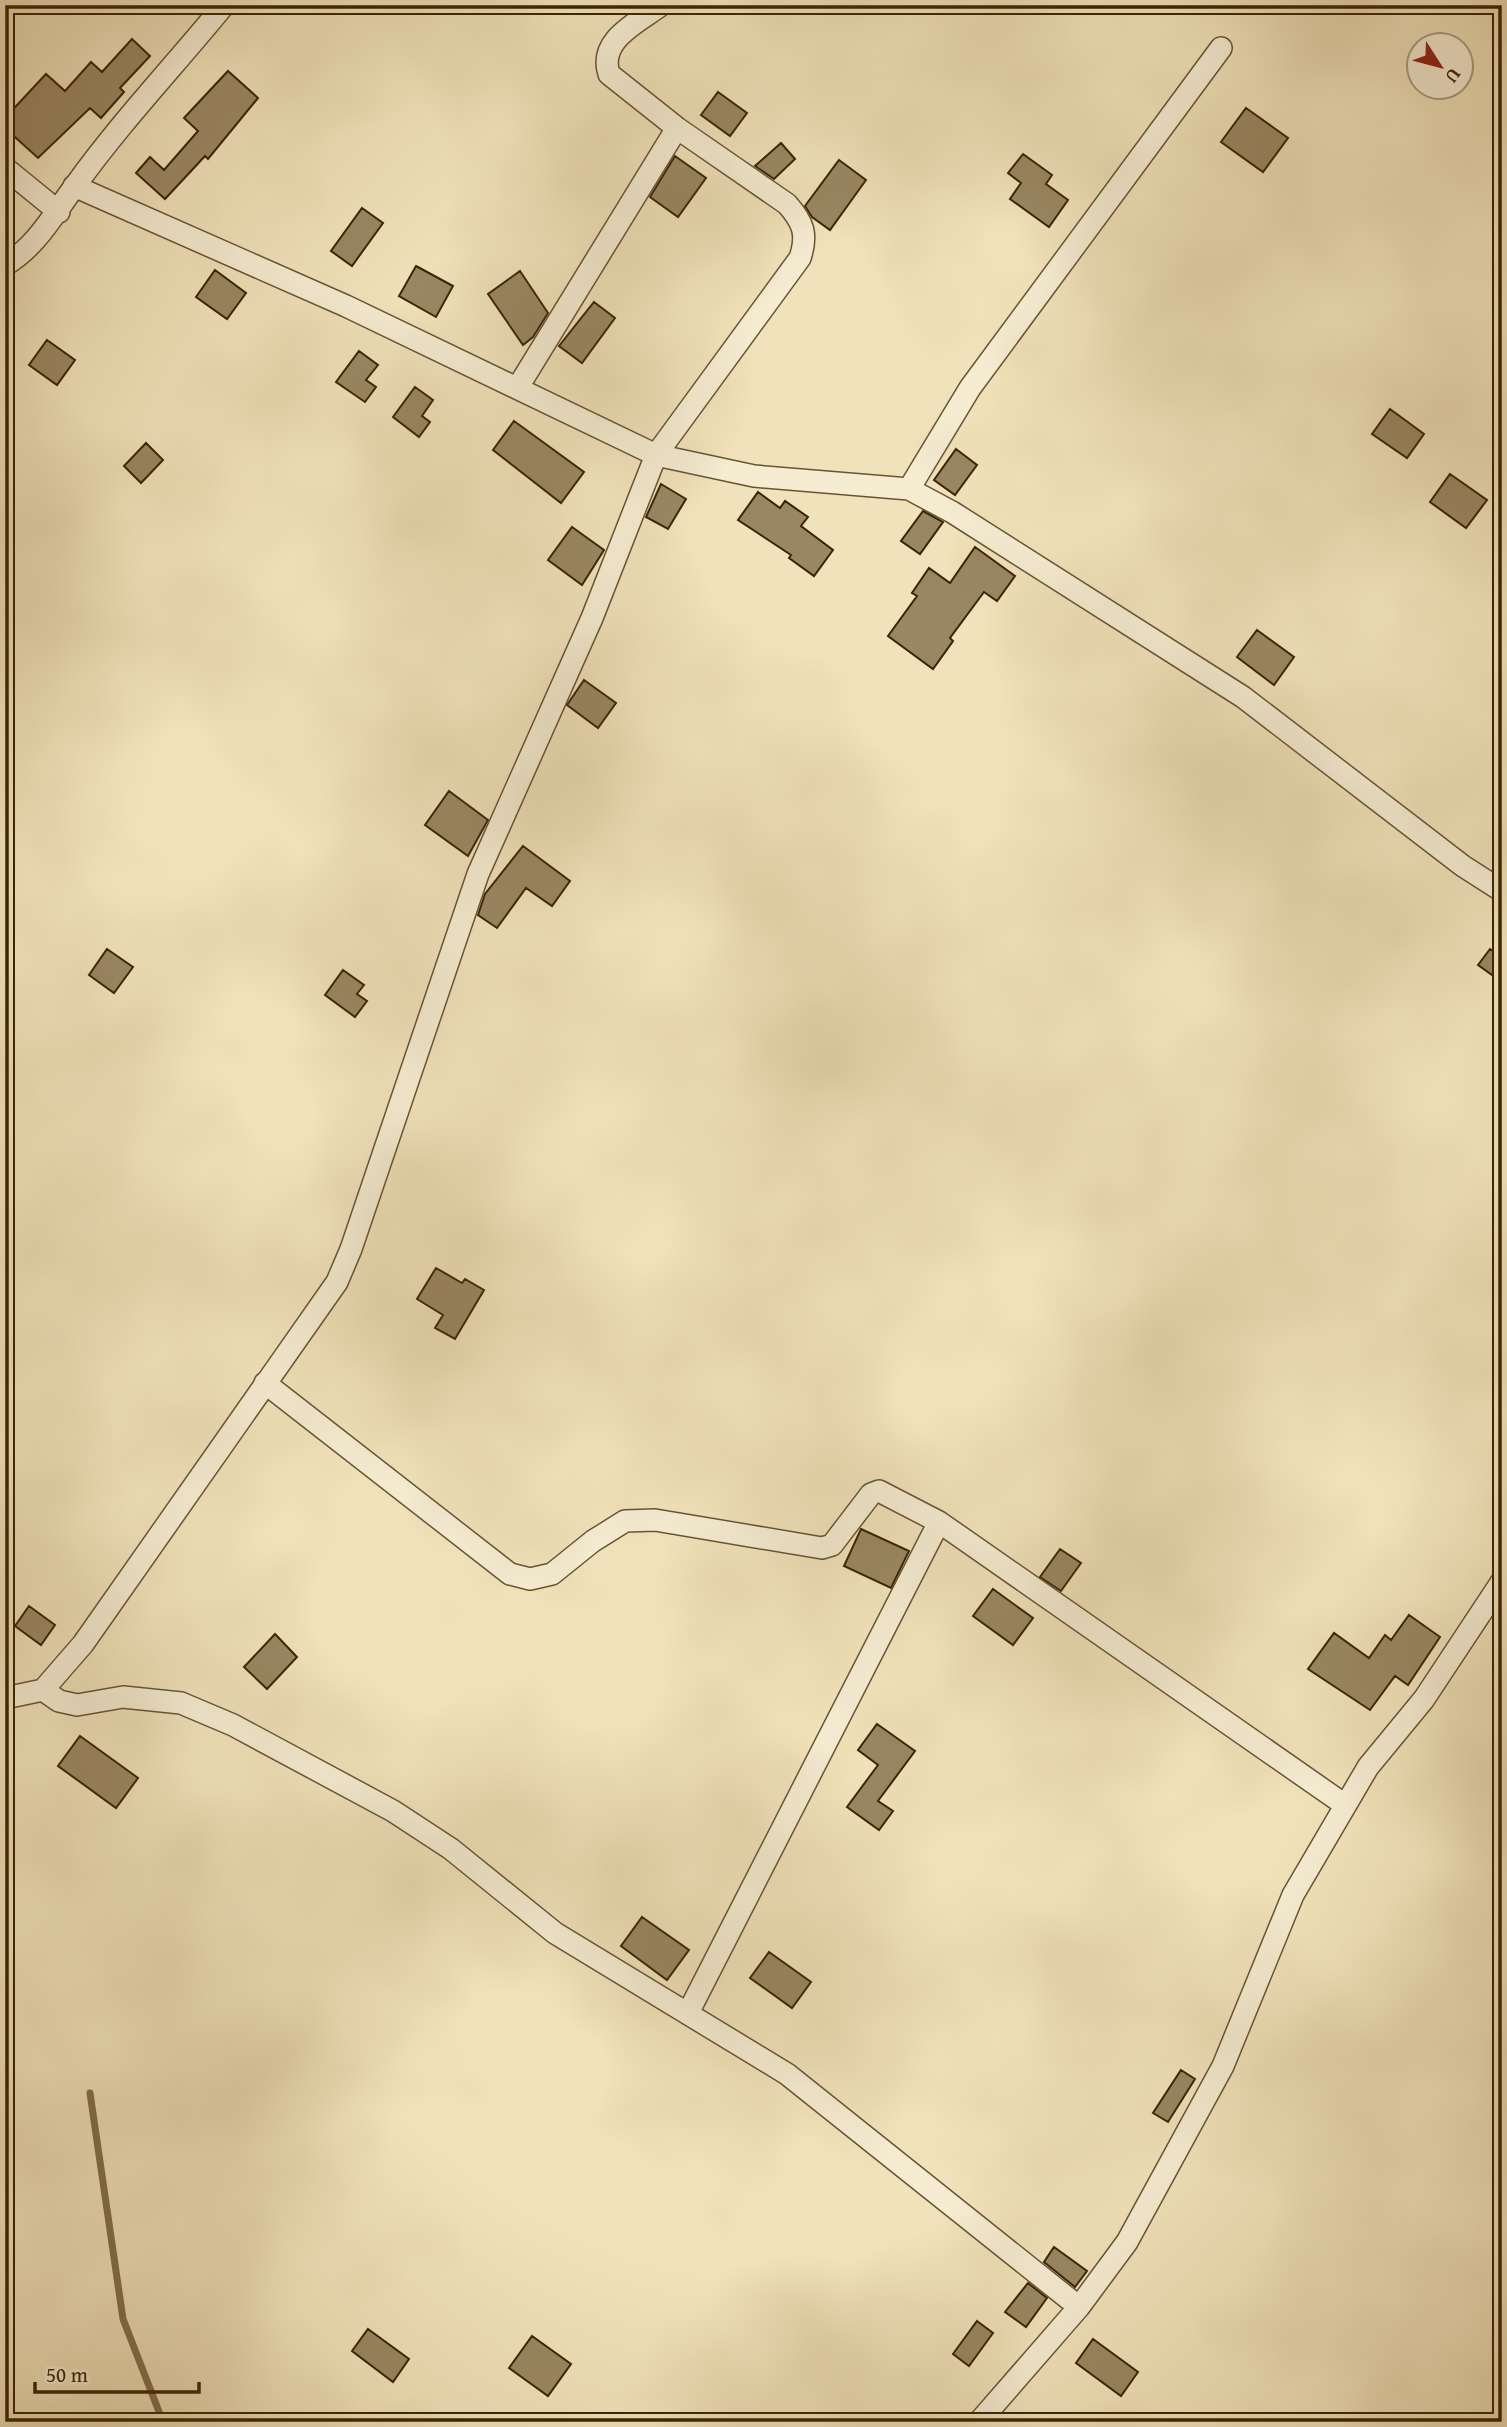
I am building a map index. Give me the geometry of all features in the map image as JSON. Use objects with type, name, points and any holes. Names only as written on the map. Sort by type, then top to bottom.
[{"type":"street","points":[[5,265],[21,256],[59,212],[75,186],[225,5]]},
{"type":"street","points":[[5,1698],[43,1690],[83,1644],[200,1482],[265,1383],[337,1282],[478,874],[593,618],[656,455],[800,258],[806,239],[801,220],[787,204],[677,128],[609,74],[604,60],[608,48],[661,5]]},
{"type":"street","points":[[909,489],[970,388],[1221,48]]},
{"type":"street","points":[[518,387],[677,128]]},
{"type":"street","points":[[5,168],[59,212]]},
{"type":"street","points":[[75,186],[346,306],[656,455],[754,476],[909,489],[952,512],[1243,697],[1463,866],[1502,891]]},
{"type":"street","points":[[265,1383],[510,1574],[530,1579],[552,1574],[593,1541],[625,1521],[655,1520],[822,1548],[832,1545],[871,1494],[879,1491],[939,1522],[1345,1805]]},
{"type":"street","points":[[688,2013],[939,1522]]},
{"type":"street","points":[[979,2422],[1079,2307],[1127,2242],[1223,2066],[1293,1895],[1368,1767],[1424,1699],[1502,1581]]},
{"type":"street","points":[[43,1690],[59,1702],[77,1705],[123,1697],[181,1703],[233,1724],[393,1811],[451,1849],[555,1933],[787,2074],[1079,2307]]},
{"type":"building","points":[[132,39],[150,56],[120,88],[124,92],[101,118],[90,108],[38,158],[5,128],[5,118],[46,74],[65,91],[91,62],[102,72]]},
{"type":"building","points":[[228,71],[258,98],[208,159],[205,156],[165,199],[136,173],[150,157],[164,170],[198,131],[184,118]]},
{"type":"building","points":[[718,92],[747,113],[730,136],[701,115]]},
{"type":"building","points":[[1246,108],[1288,138],[1263,172],[1221,142]]},
{"type":"building","points":[[781,143],[795,159],[774,179],[755,166]]},
{"type":"building","points":[[1023,154],[1052,175],[1046,184],[1068,200],[1049,227],[1010,199],[1021,183],[1008,173]]},
{"type":"building","points":[[675,156],[706,178],[678,217],[650,197]]},
{"type":"building","points":[[839,160],[866,180],[830,230],[812,217],[805,206]]},
{"type":"building","points":[[362,208],[383,223],[352,266],[331,251]]},
{"type":"building","points":[[416,266],[453,286],[436,317],[399,296]]},
{"type":"building","points":[[215,270],[246,293],[227,319],[196,297]]},
{"type":"building","points":[[520,271],[548,313],[533,337],[523,345],[488,294]]},
{"type":"building","points":[[594,302],[615,318],[582,363],[559,346]]},
{"type":"building","points":[[47,340],[75,360],[57,385],[29,365]]},
{"type":"building","points":[[359,351],[378,365],[366,380],[376,387],[365,402],[336,382]]},
{"type":"building","points":[[415,387],[433,400],[422,416],[430,422],[419,437],[393,417]]},
{"type":"building","points":[[1390,409],[1424,434],[1407,458],[1372,434]]},
{"type":"building","points":[[514,421],[584,472],[561,503],[493,450]]},
{"type":"building","points":[[146,443],[163,460],[141,483],[124,466]]},
{"type":"building","points":[[956,449],[977,465],[955,495],[934,480]]},
{"type":"building","points":[[1450,474],[1487,500],[1466,528],[1430,502]]},
{"type":"building","points":[[661,484],[686,499],[668,529],[646,517]]},
{"type":"building","points":[[758,492],[780,508],[785,501],[808,517],[801,526],[833,550],[814,576],[789,558],[791,555],[738,520]]},
{"type":"building","points":[[923,511],[943,522],[920,554],[901,541]]},
{"type":"building","points":[[572,527],[604,550],[582,585],[548,560]]},
{"type":"building","points":[[975,547],[1015,576],[997,601],[984,592],[950,638],[953,641],[933,669],[888,636],[917,596],[912,593],[929,568],[950,583]]},
{"type":"building","points":[[1257,630],[1294,657],[1274,685],[1237,657]]},
{"type":"building","points":[[584,680],[616,703],[598,728],[567,705]]},
{"type":"building","points":[[449,791],[488,820],[468,856],[425,825]]},
{"type":"building","points":[[523,846],[570,881],[552,906],[526,888],[497,928],[478,915],[485,894]]},
{"type":"building","points":[[107,949],[133,967],[114,993],[89,975]]},
{"type":"building","points":[[1490,949],[1502,957],[1502,982],[1478,965]]},
{"type":"building","points":[[343,970],[364,985],[357,994],[367,1001],[355,1017],[325,995]]},
{"type":"building","points":[[436,1268],[462,1283],[465,1279],[484,1290],[455,1339],[435,1328],[443,1315],[417,1299]]},
{"type":"building","points":[[861,1529],[909,1551],[891,1588],[844,1566]]},
{"type":"building","points":[[1060,1549],[1081,1563],[1061,1591],[1040,1577]]},
{"type":"building","points":[[993,1589],[1033,1618],[1013,1645],[973,1616]]},
{"type":"building","points":[[29,1606],[55,1625],[41,1645],[15,1626]]},
{"type":"building","points":[[1409,1615],[1440,1637],[1408,1685],[1395,1676],[1370,1710],[1308,1669],[1334,1633],[1369,1658],[1385,1635],[1391,1640]]},
{"type":"building","points":[[275,1634],[297,1657],[267,1689],[244,1667]]},
{"type":"building","points":[[877,1724],[915,1751],[878,1801],[893,1811],[879,1830],[847,1807],[878,1765],[858,1750]]},
{"type":"building","points":[[80,1736],[138,1778],[116,1808],[58,1766]]},
{"type":"building","points":[[642,1917],[689,1950],[667,1980],[621,1946]]},
{"type":"building","points":[[769,1952],[811,1982],[792,2008],[750,1978]]},
{"type":"building","points":[[1181,2070],[1195,2079],[1168,2122],[1153,2113]]},
{"type":"building","points":[[1054,2247],[1087,2271],[1075,2287],[1044,2262]]},
{"type":"building","points":[[1028,2283],[1047,2298],[1026,2327],[1005,2312]]},
{"type":"building","points":[[977,2321],[993,2333],[969,2366],[953,2354]]},
{"type":"building","points":[[368,2329],[409,2359],[393,2382],[352,2351]]},
{"type":"building","points":[[532,2336],[571,2364],[548,2396],[509,2368]]},
{"type":"building","points":[[1093,2339],[1138,2372],[1121,2396],[1076,2363]]},
{"type":"waterway","points":[[90,2093],[123,2319],[163,2422]]}]
